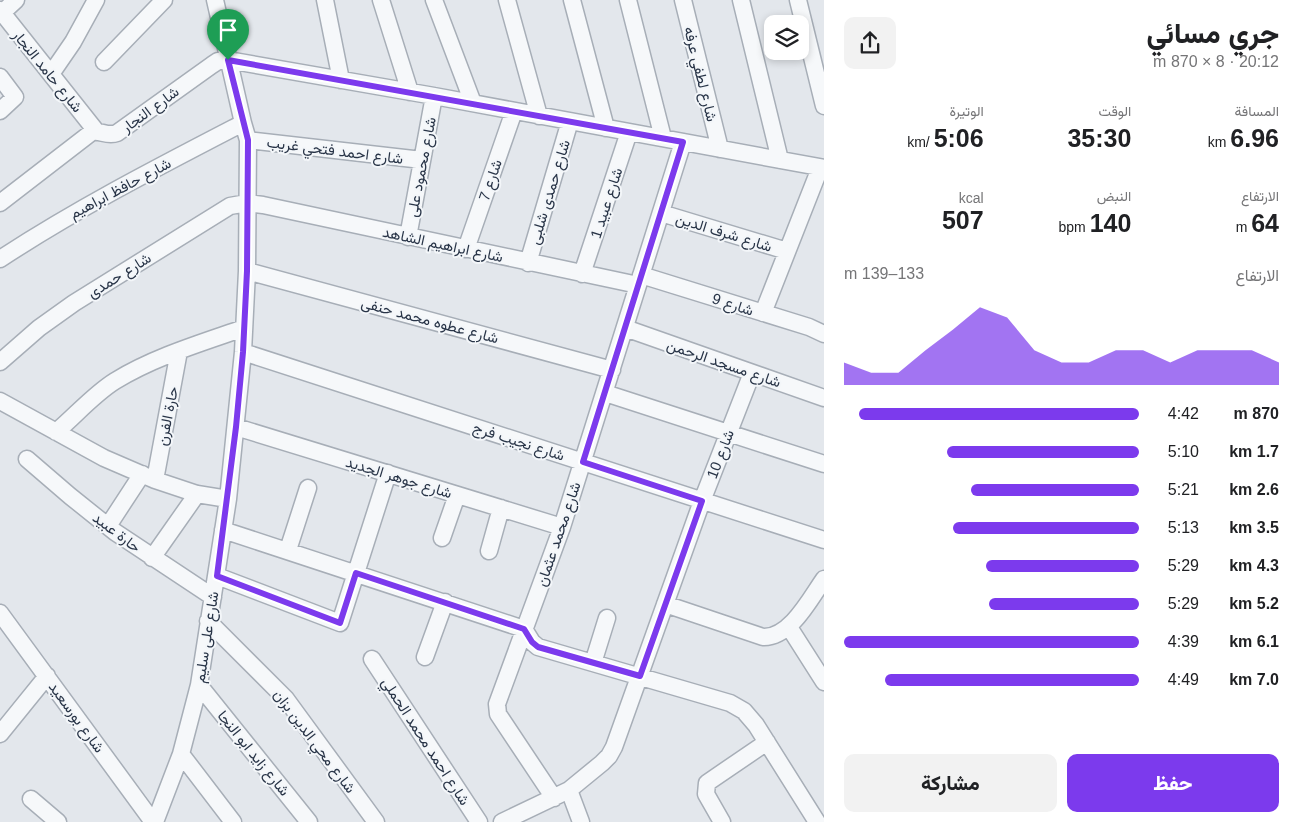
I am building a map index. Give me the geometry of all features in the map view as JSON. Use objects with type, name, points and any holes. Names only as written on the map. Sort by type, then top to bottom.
[{"type":"street","points":[[1,11],[16,0]]},
{"type":"street","points":[[51,74],[73,42],[96,0]]},
{"type":"street","points":[[104,62],[164,0]]},
{"type":"street","name":"شارع على سليم","points":[[154,822],[181,754],[199,685],[228,499],[243,352],[247,271],[248,140],[215,0]]},
{"type":"street","points":[[325,0],[341,80]]},
{"type":"street","points":[[381,0],[410,92]]},
{"type":"street","points":[[434,0],[473,103]]},
{"type":"street","points":[[507,0],[539,116]]},
{"type":"street","points":[[572,0],[606,128]]},
{"type":"street","points":[[628,0],[663,138]]},
{"type":"street","name":"شارع لطفي عرفه","points":[[683,0],[720,149]]},
{"type":"street","points":[[741,0],[780,160]]},
{"type":"street","points":[[798,0],[824,106]]},
{"type":"street","name":"شارع حامد النجار","points":[[1,11],[96,131]]},
{"type":"street","points":[[228,60],[473,103],[822,168],[763,313]]},
{"type":"street","name":"شارع النجار","points":[[96,131],[108,135],[117,133],[212,65],[228,60]]},
{"type":"street","points":[[0,77],[14,97],[0,111]]},
{"type":"street","name":"شارع محمود على","points":[[408,237],[434,96]]},
{"type":"street","name":"شارع 7","points":[[466,249],[514,111]]},
{"type":"street","name":"شارع حمدى شلبى","points":[[528,262],[570,121]]},
{"type":"street","name":"شارع حافظ ابراهيم","points":[[0,259],[49,227],[152,170],[243,123]]},
{"type":"street","points":[[0,203],[92,132],[96,131]]},
{"type":"street","name":"شارع عبيد 1","points":[[582,274],[629,132]]},
{"type":"street","name":"شارع احمد فتحي غريب","points":[[248,140],[422,160]]},
{"type":"street","name":"شارع محمد عثمان","points":[[554,798],[498,714],[498,700],[562,527],[683,142]]},
{"type":"street","name":"شارع ابراهيم الشاهد","points":[[247,203],[582,274],[640,280]]},
{"type":"street","name":"شارع حمدى","points":[[0,362],[39,328],[74,303],[230,206],[247,203]]},
{"type":"street","name":"شارع شرف الدين","points":[[661,212],[787,251]]},
{"type":"street","name":"شارع عطوه محمد حنفى","points":[[247,271],[612,370]]},
{"type":"street","name":"شارع 9","points":[[640,280],[763,313],[824,334]]},
{"type":"street","points":[[56,432],[113,383],[128,374],[179,351],[244,328]]},
{"type":"street","name":"شارع مسجد الرحمن","points":[[625,328],[824,398]]},
{"type":"street","name":"حارة الفرن","points":[[148,477],[179,351]]},
{"type":"street","name":"شارع نجيب فرج","points":[[243,352],[824,540]]},
{"type":"street","name":"شارع 10","points":[[502,822],[569,790],[609,756],[640,676],[702,501],[752,373]]},
{"type":"street","points":[[605,393],[824,464]]},
{"type":"street","points":[[0,401],[104,458],[148,477],[197,494],[228,499]]},
{"type":"street","name":"شارع جوهر الجديد","points":[[236,427],[562,527]]},
{"type":"street","name":"حارة عبيد","points":[[27,458],[108,526],[152,558],[213,597]]},
{"type":"street","points":[[217,576],[340,623],[388,473]]},
{"type":"street","points":[[108,526],[148,477]]},
{"type":"street","points":[[288,550],[308,488]]},
{"type":"street","points":[[152,558],[197,494]]},
{"type":"street","points":[[442,538],[457,494]]},
{"type":"street","points":[[489,551],[501,508]]},
{"type":"street","points":[[223,530],[524,629],[532,642],[538,647],[730,703],[744,711],[756,725],[817,822]]},
{"type":"street","points":[[665,604],[763,637],[772,637],[789,627],[824,579]]},
{"type":"street","points":[[426,657],[445,602]]},
{"type":"street","points":[[593,662],[607,618]]},
{"type":"street","name":"شارع بورسعيد","points":[[2,621],[47,676],[154,822]]},
{"type":"street","name":"شارع محي الدين بزان","points":[[208,621],[286,699],[376,822]]},
{"type":"street","points":[[789,627],[824,680]]},
{"type":"street","name":"شارع احمد محمد الحملي","points":[[372,659],[479,822]]},
{"type":"street","points":[[0,734],[47,676]]},
{"type":"street","name":"شارع زايد ابو النجا","points":[[199,685],[303,820]]},
{"type":"street","points":[[722,822],[706,794],[707,783],[766,742]]},
{"type":"street","points":[[181,754],[233,822]]},
{"type":"street","points":[[569,790],[581,822]]},
{"type":"street","points":[[31,798],[58,822]]},
{"type":"route","points":[[228,60],[683,142],[583,462],[702,501],[640,676],[538,647],[532,642],[524,629],[356,573],[340,623],[217,576],[236,427],[243,352],[247,271],[248,140],[228,60]]}]
